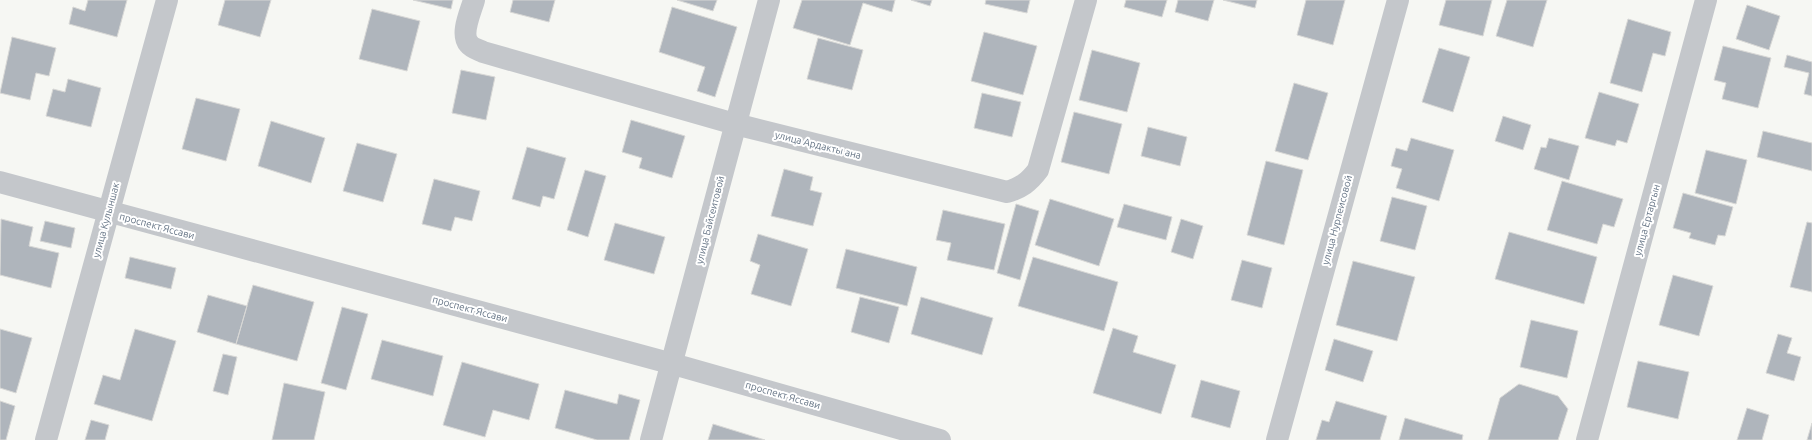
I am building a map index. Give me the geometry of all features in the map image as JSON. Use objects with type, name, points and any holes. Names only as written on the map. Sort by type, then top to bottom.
[{"type":"street","name":"улица Кулыншак","points":[[46,440],[167,0]]},
{"type":"street","name":"улица Ардакты ана","points":[[474,0],[465,32],[466,40],[469,46],[483,52],[735,124],[1007,192],[1030,181],[1038,170],[1086,0]]},
{"type":"street","name":"улица Байсеитовой","points":[[651,440],[673,364],[735,124],[769,0]]},
{"type":"street","name":"улица Нурпеисовой","points":[[1277,440],[1398,0]]},
{"type":"street","name":"улица Ертаргын","points":[[1588,440],[1706,0]]},
{"type":"street","name":"проспект Яссави","points":[[0,182],[108,213],[673,364],[940,440]]},
{"type":"building","points":[[88,0],[127,0],[117,37],[69,24],[73,7],[85,11]]},
{"type":"building","points":[[225,0],[271,0],[260,37],[218,25]]},
{"type":"building","points":[[413,0],[453,0],[451,9]]},
{"type":"building","points":[[513,0],[555,0],[549,22],[510,12]]},
{"type":"building","points":[[677,0],[717,0],[713,11]]},
{"type":"building","points":[[802,0],[895,0],[892,12],[863,3],[850,45],[793,28]]},
{"type":"building","points":[[911,0],[932,0],[930,6]]},
{"type":"building","points":[[986,0],[1030,0],[1027,13],[985,4]]},
{"type":"building","points":[[1126,0],[1167,0],[1162,17],[1124,7]]},
{"type":"building","points":[[1178,0],[1214,0],[1208,21],[1175,12]]},
{"type":"building","points":[[1223,0],[1257,0],[1255,8]]},
{"type":"building","points":[[1306,0],[1345,0],[1333,45],[1297,35]]},
{"type":"building","points":[[1446,0],[1492,0],[1483,36],[1439,25]]},
{"type":"building","points":[[1507,0],[1547,0],[1533,47],[1496,36]]},
{"type":"building","points":[[1747,5],[1780,16],[1769,50],[1736,39]]},
{"type":"building","points":[[672,7],[737,27],[715,97],[697,91],[705,67],[659,52]]},
{"type":"building","points":[[372,9],[420,21],[407,71],[359,59]]},
{"type":"building","points":[[1628,19],[1671,32],[1665,56],[1653,53],[1642,92],[1610,83]]},
{"type":"building","points":[[984,32],[1037,46],[1023,95],[971,81]]},
{"type":"building","points":[[12,37],[56,48],[49,76],[36,73],[30,100],[0,93]]},
{"type":"building","points":[[818,38],[863,50],[852,90],[807,79]]},
{"type":"building","points":[[1723,46],[1771,58],[1758,108],[1722,99],[1726,83],[1714,80]]},
{"type":"building","points":[[1439,48],[1470,57],[1453,112],[1422,102]]},
{"type":"building","points":[[1092,50],[1140,63],[1127,112],[1079,100]]},
{"type":"building","points":[[1787,55],[1812,62],[1812,96],[1804,94],[1809,73],[1784,67]]},
{"type":"building","points":[[461,70],[495,77],[486,120],[452,113]]},
{"type":"building","points":[[68,79],[101,88],[91,127],[46,116],[53,89],[65,92]]},
{"type":"building","points":[[1294,83],[1328,93],[1308,160],[1275,151]]},
{"type":"building","points":[[1599,92],[1639,104],[1627,143],[1617,140],[1615,146],[1585,138]]},
{"type":"building","points":[[982,93],[1021,102],[1012,137],[974,128]]},
{"type":"building","points":[[196,98],[240,109],[226,161],[182,149]]},
{"type":"building","points":[[1074,112],[1122,124],[1109,174],[1061,162]]},
{"type":"building","points":[[1503,116],[1531,125],[1523,150],[1495,141]]},
{"type":"building","points":[[631,120],[685,136],[672,178],[639,168],[642,158],[622,152]]},
{"type":"building","points":[[271,121],[325,138],[311,183],[258,166]]},
{"type":"building","points":[[1148,127],[1187,137],[1180,166],[1141,156]]},
{"type":"building","points":[[1763,131],[1812,143],[1812,171],[1757,157]]},
{"type":"building","points":[[1411,138],[1454,150],[1439,201],[1396,188],[1402,169],[1391,166],[1396,148],[1407,151]]},
{"type":"building","points":[[1549,138],[1579,146],[1569,180],[1534,169],[1541,147],[1546,148]]},
{"type":"building","points":[[357,143],[397,154],[383,202],[343,191]]},
{"type":"building","points":[[527,147],[566,158],[554,199],[543,196],[540,207],[512,199]]},
{"type":"building","points":[[1706,150],[1747,160],[1736,204],[1695,193]]},
{"type":"building","points":[[1266,161],[1303,170],[1284,245],[1247,235]]},
{"type":"building","points":[[784,169],[813,177],[810,190],[822,193],[813,226],[771,216]]},
{"type":"building","points":[[585,170],[606,176],[588,237],[567,230]]},
{"type":"building","points":[[434,179],[480,191],[472,221],[455,217],[451,231],[422,224]]},
{"type":"building","points":[[1562,181],[1623,199],[1614,227],[1603,224],[1597,244],[1547,230]]},
{"type":"building","points":[[1683,193],[1733,207],[1725,236],[1718,235],[1715,245],[1689,238],[1691,233],[1673,228]]},
{"type":"building","points":[[1392,197],[1427,206],[1415,250],[1380,241]]},
{"type":"building","points":[[1050,199],[1114,219],[1099,266],[1035,245]]},
{"type":"building","points":[[1016,204],[1039,211],[1020,280],[997,273]]},
{"type":"building","points":[[1124,204],[1172,217],[1166,240],[1117,227]]},
{"type":"building","points":[[943,210],[1005,224],[994,270],[947,260],[951,243],[936,240]]},
{"type":"building","points":[[1,219],[33,227],[29,246],[59,253],[51,288],[0,275]]},
{"type":"building","points":[[1181,219],[1203,226],[1193,259],[1171,252]]},
{"type":"building","points":[[45,221],[75,228],[71,248],[40,241]]},
{"type":"building","points":[[1807,222],[1812,223],[1812,292],[1790,287]]},
{"type":"building","points":[[615,223],[665,237],[654,274],[604,260]]},
{"type":"building","points":[[1509,232],[1597,257],[1584,304],[1495,279]]},
{"type":"building","points":[[758,234],[808,249],[791,306],[751,294],[760,265],[750,261]]},
{"type":"building","points":[[846,249],[917,267],[907,306],[836,288]]},
{"type":"building","points":[[130,257],[176,268],[171,289],[125,278]]},
{"type":"building","points":[[1033,257],[1118,282],[1104,331],[1018,306]]},
{"type":"building","points":[[1242,260],[1272,268],[1262,308],[1231,300]]},
{"type":"building","points":[[1353,261],[1415,277],[1397,341],[1336,325]]},
{"type":"building","points":[[1673,275],[1713,286],[1699,336],[1659,325]]},
{"type":"building","points":[[253,285],[314,302],[297,361],[236,344]]},
{"type":"building","points":[[208,295],[247,306],[236,344],[197,332]]},
{"type":"building","points":[[860,297],[899,307],[889,343],[851,332]]},
{"type":"building","points":[[921,297],[993,318],[982,355],[911,334]]},
{"type":"building","points":[[342,307],[368,314],[346,390],[321,383]]},
{"type":"building","points":[[1531,320],[1578,331],[1567,378],[1520,367]]},
{"type":"building","points":[[1113,328],[1138,336],[1133,352],[1176,365],[1161,414],[1093,393]]},
{"type":"building","points":[[0,329],[32,338],[16,393],[0,388]]},
{"type":"building","points":[[135,329],[176,341],[152,421],[94,404],[103,375],[120,380]]},
{"type":"building","points":[[1778,334],[1792,338],[1787,353],[1801,357],[1794,381],[1766,373]]},
{"type":"building","points":[[1334,339],[1373,351],[1363,382],[1325,370]]},
{"type":"building","points":[[382,340],[443,356],[433,396],[371,379]]},
{"type":"building","points":[[223,354],[237,357],[228,395],[213,391]]},
{"type":"building","points":[[1638,361],[1689,372],[1678,419],[1627,407]]},
{"type":"building","points":[[462,362],[539,384],[529,420],[493,410],[485,437],[443,425]]},
{"type":"building","points":[[1201,380],[1240,391],[1230,428],[1191,417]]},
{"type":"building","points":[[284,383],[325,392],[314,440],[272,440]]},
{"type":"building","points":[[1519,384],[1558,396],[1568,409],[1558,440],[1488,440],[1500,398]]},
{"type":"building","points":[[565,390],[617,404],[619,394],[640,400],[629,440],[597,440],[555,428]]},
{"type":"building","points":[[0,401],[15,406],[6,440],[0,440]]},
{"type":"building","points":[[1336,401],[1387,416],[1380,440],[1316,440],[1322,420],[1329,422]]},
{"type":"building","points":[[1747,408],[1769,415],[1762,440],[1737,440]]},
{"type":"building","points":[[1405,418],[1463,435],[1462,440],[1399,440]]},
{"type":"building","points":[[91,420],[109,425],[105,440],[85,440]]},
{"type":"building","points":[[1812,423],[1812,440],[1807,440]]},
{"type":"building","points":[[713,424],[765,440],[708,440]]}]
